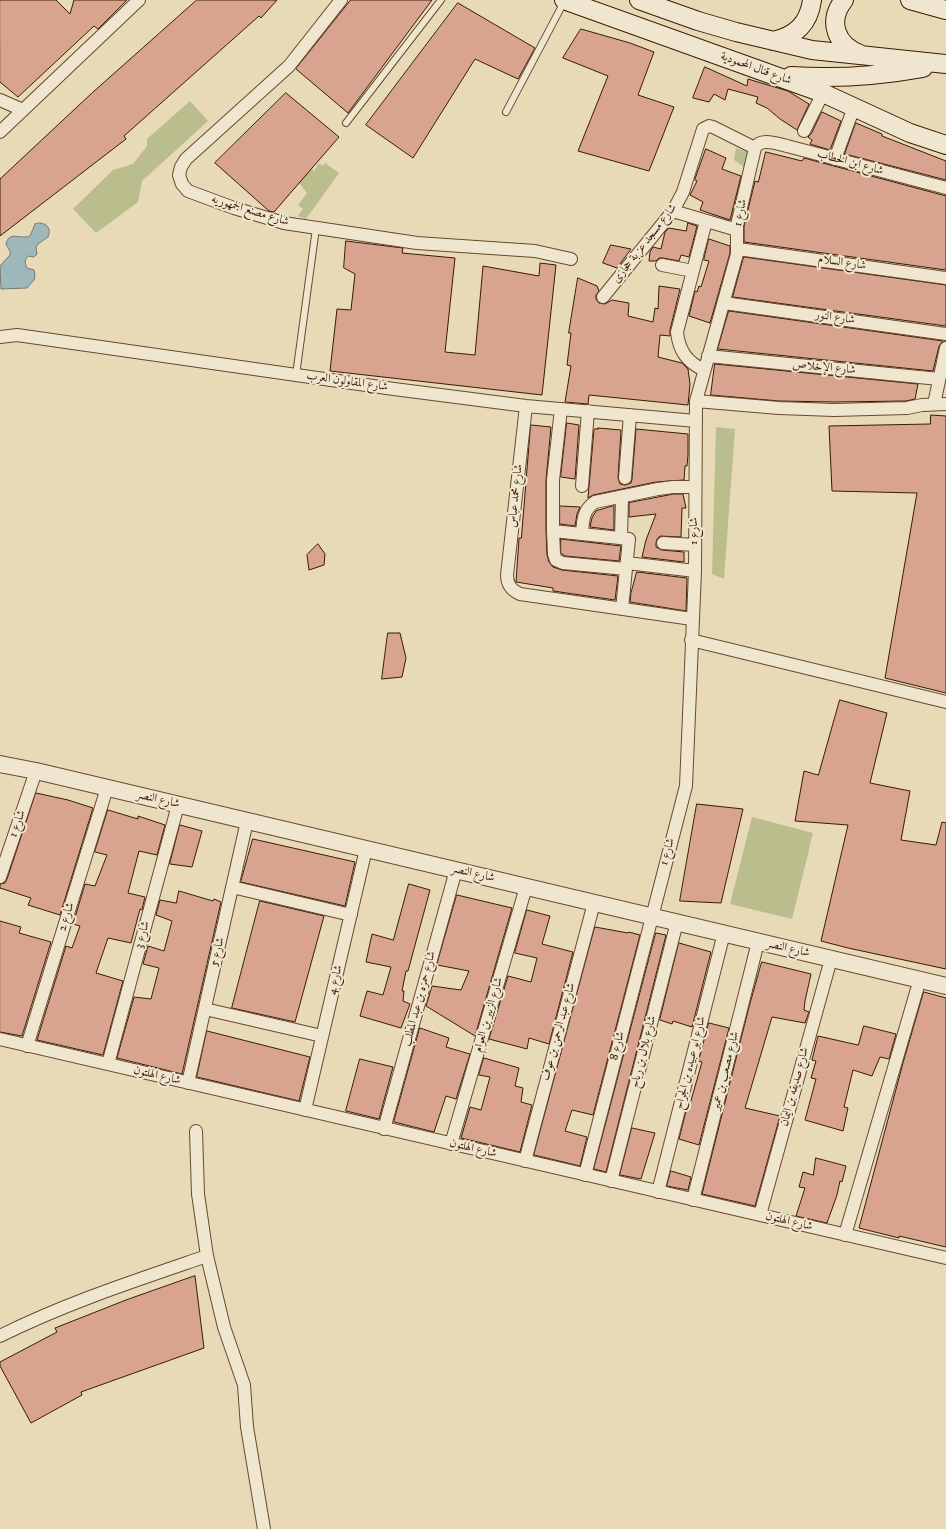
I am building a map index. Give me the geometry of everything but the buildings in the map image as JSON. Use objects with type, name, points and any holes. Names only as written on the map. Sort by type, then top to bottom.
[{"type":"main road","name":"شارع قنال المحمودية","points":[[564,0],[823,93],[910,133],[946,145]]},
{"type":"main road","points":[[639,0],[698,21],[736,32],[812,50],[946,64]]},
{"type":"main road","points":[[773,41],[783,39],[793,34],[800,28],[807,20],[811,11],[812,0]]},
{"type":"main road","points":[[844,0],[836,13],[836,30],[839,38],[845,45],[852,51],[860,54]]},
{"type":"main road","points":[[910,0],[946,10]]},
{"type":"main road","points":[[769,74],[832,77],[865,76],[896,73],[946,64]]},
{"type":"street","points":[[0,132],[139,0]]},
{"type":"street","name":"شارع مصنع الجمهوريه","points":[[341,0],[289,66],[186,159],[181,166],[179,175],[182,184],[188,191],[234,208],[284,223],[417,243],[535,251],[571,259]]},
{"type":"street","points":[[804,131],[823,93]]},
{"type":"street","points":[[0,100],[23,110]]},
{"type":"street","points":[[835,159],[854,107]]},
{"type":"street","name":"شارع مسجد عزبة حجازى","points":[[603,297],[673,212],[683,192],[703,129],[709,126],[712,127],[755,148]]},
{"type":"street","name":"شارع ابن الخطاب","points":[[755,148],[759,143],[765,142],[787,146],[946,188]]},
{"type":"street","name":"شارع 1","points":[[652,916],[686,786],[695,571],[696,401],[738,249],[737,230],[755,148]]},
{"type":"street","points":[[673,212],[737,230]]},
{"type":"street","points":[[704,370],[695,366],[682,352],[678,342],[677,332],[678,322],[706,221]]},
{"type":"street","name":"شارع السلام","points":[[738,249],[946,278]]},
{"type":"street","points":[[662,265],[693,271]]},
{"type":"street","name":"شارع النور","points":[[724,303],[946,334]]},
{"type":"street","name":"شارع المقاولون العرب","points":[[0,337],[17,335],[526,406],[696,421]]},
{"type":"street","points":[[696,401],[779,408],[834,410],[907,408],[940,404],[942,371],[946,348]]},
{"type":"street","name":"شارع الإخلاص","points":[[708,356],[942,371]]},
{"type":"street","name":"شارع محمد عباس","points":[[526,406],[508,575],[510,586],[514,591],[520,594],[622,609]]},
{"type":"street","points":[[561,409],[553,480],[553,531],[555,557],[559,562],[695,571]]},
{"type":"street","points":[[582,486],[588,411]]},
{"type":"street","points":[[625,478],[630,415]]},
{"type":"street","points":[[582,534],[583,518],[589,506],[601,501],[673,487],[695,486]]},
{"type":"street","points":[[621,538],[622,497]]},
{"type":"street","points":[[553,531],[628,539],[627,566],[622,609],[692,619]]},
{"type":"street","points":[[663,543],[695,545]]},
{"type":"street","points":[[691,640],[946,702]]},
{"type":"street","name":"شارع النصر","points":[[0,764],[36,771],[946,986]]},
{"type":"street","name":"شارع 1","points":[[0,877],[36,771]]},
{"type":"street","name":"شارع 2","points":[[27,1046],[107,788]]},
{"type":"street","name":"شارع 3","points":[[108,1064],[178,805]]},
{"type":"street","name":"شارع 5","points":[[188,1083],[247,821]]},
{"type":"street","name":"شارع 4","points":[[305,1110],[366,849]]},
{"type":"street","name":"شارع حمزه بن عبد المطلب","points":[[384,1128],[456,870]]},
{"type":"street","points":[[232,887],[351,915]]},
{"type":"street","name":"شارع الزبير بن العوام","points":[[451,1144],[526,887]]},
{"type":"street","name":"شارع عبد الرحمن بن عوف","points":[[525,1161],[594,903]]},
{"type":"street","name":"شارع 8","points":[[585,1175],[652,916]]},
{"type":"street","name":"شارع بلال بن رباح","points":[[611,1181],[677,922]]},
{"type":"street","name":"شارع ابو عبيده بن الجراح","points":[[658,1192],[724,933]]},
{"type":"street","name":"شارع مصعب بن عمير","points":[[693,1200],[758,942]]},
{"type":"street","name":"شارع صديقه بن اليمان","points":[[760,1215],[831,959]]},
{"type":"street","points":[[845,1235],[920,979]]},
{"type":"street","points":[[205,1009],[322,1036]]},
{"type":"street","name":"شارع الهلتون","points":[[0,1040],[946,1258]]},
{"type":"street","points":[[196,1131],[198,1194],[207,1256],[224,1327],[244,1384],[247,1427],[264,1529]]},
{"type":"street","points":[[0,1336],[59,1309],[207,1256]]},
{"type":"lane","points":[[346,123],[441,0]]},
{"type":"lane","points":[[506,112],[564,0]]},
{"type":"lane","points":[[296,375],[316,228]]},
{"type":"green space","points":[[190,101],[208,121],[142,181],[138,202],[96,233],[73,209],[113,170],[133,164],[147,146],[147,139]]},
{"type":"green space","points":[[736,148],[751,153],[734,226],[709,219],[713,211],[729,215],[744,167],[734,160]]},
{"type":"green space","points":[[319,163],[323,166],[325,163],[339,173],[306,219],[298,216],[303,209],[298,205],[307,193],[299,183],[310,168],[314,171]]},
{"type":"green space","points":[[716,427],[735,429],[724,579],[712,574]]},
{"type":"green space","points":[[752,817],[813,833],[792,919],[730,904]]},
{"type":"water","points":[[35,224],[45,224],[48,227],[48,237],[36,247],[37,254],[34,257],[28,256],[25,262],[27,268],[34,270],[34,280],[27,288],[1,289],[0,266],[10,255],[10,251],[6,244],[8,240],[13,236],[30,236]]}]
